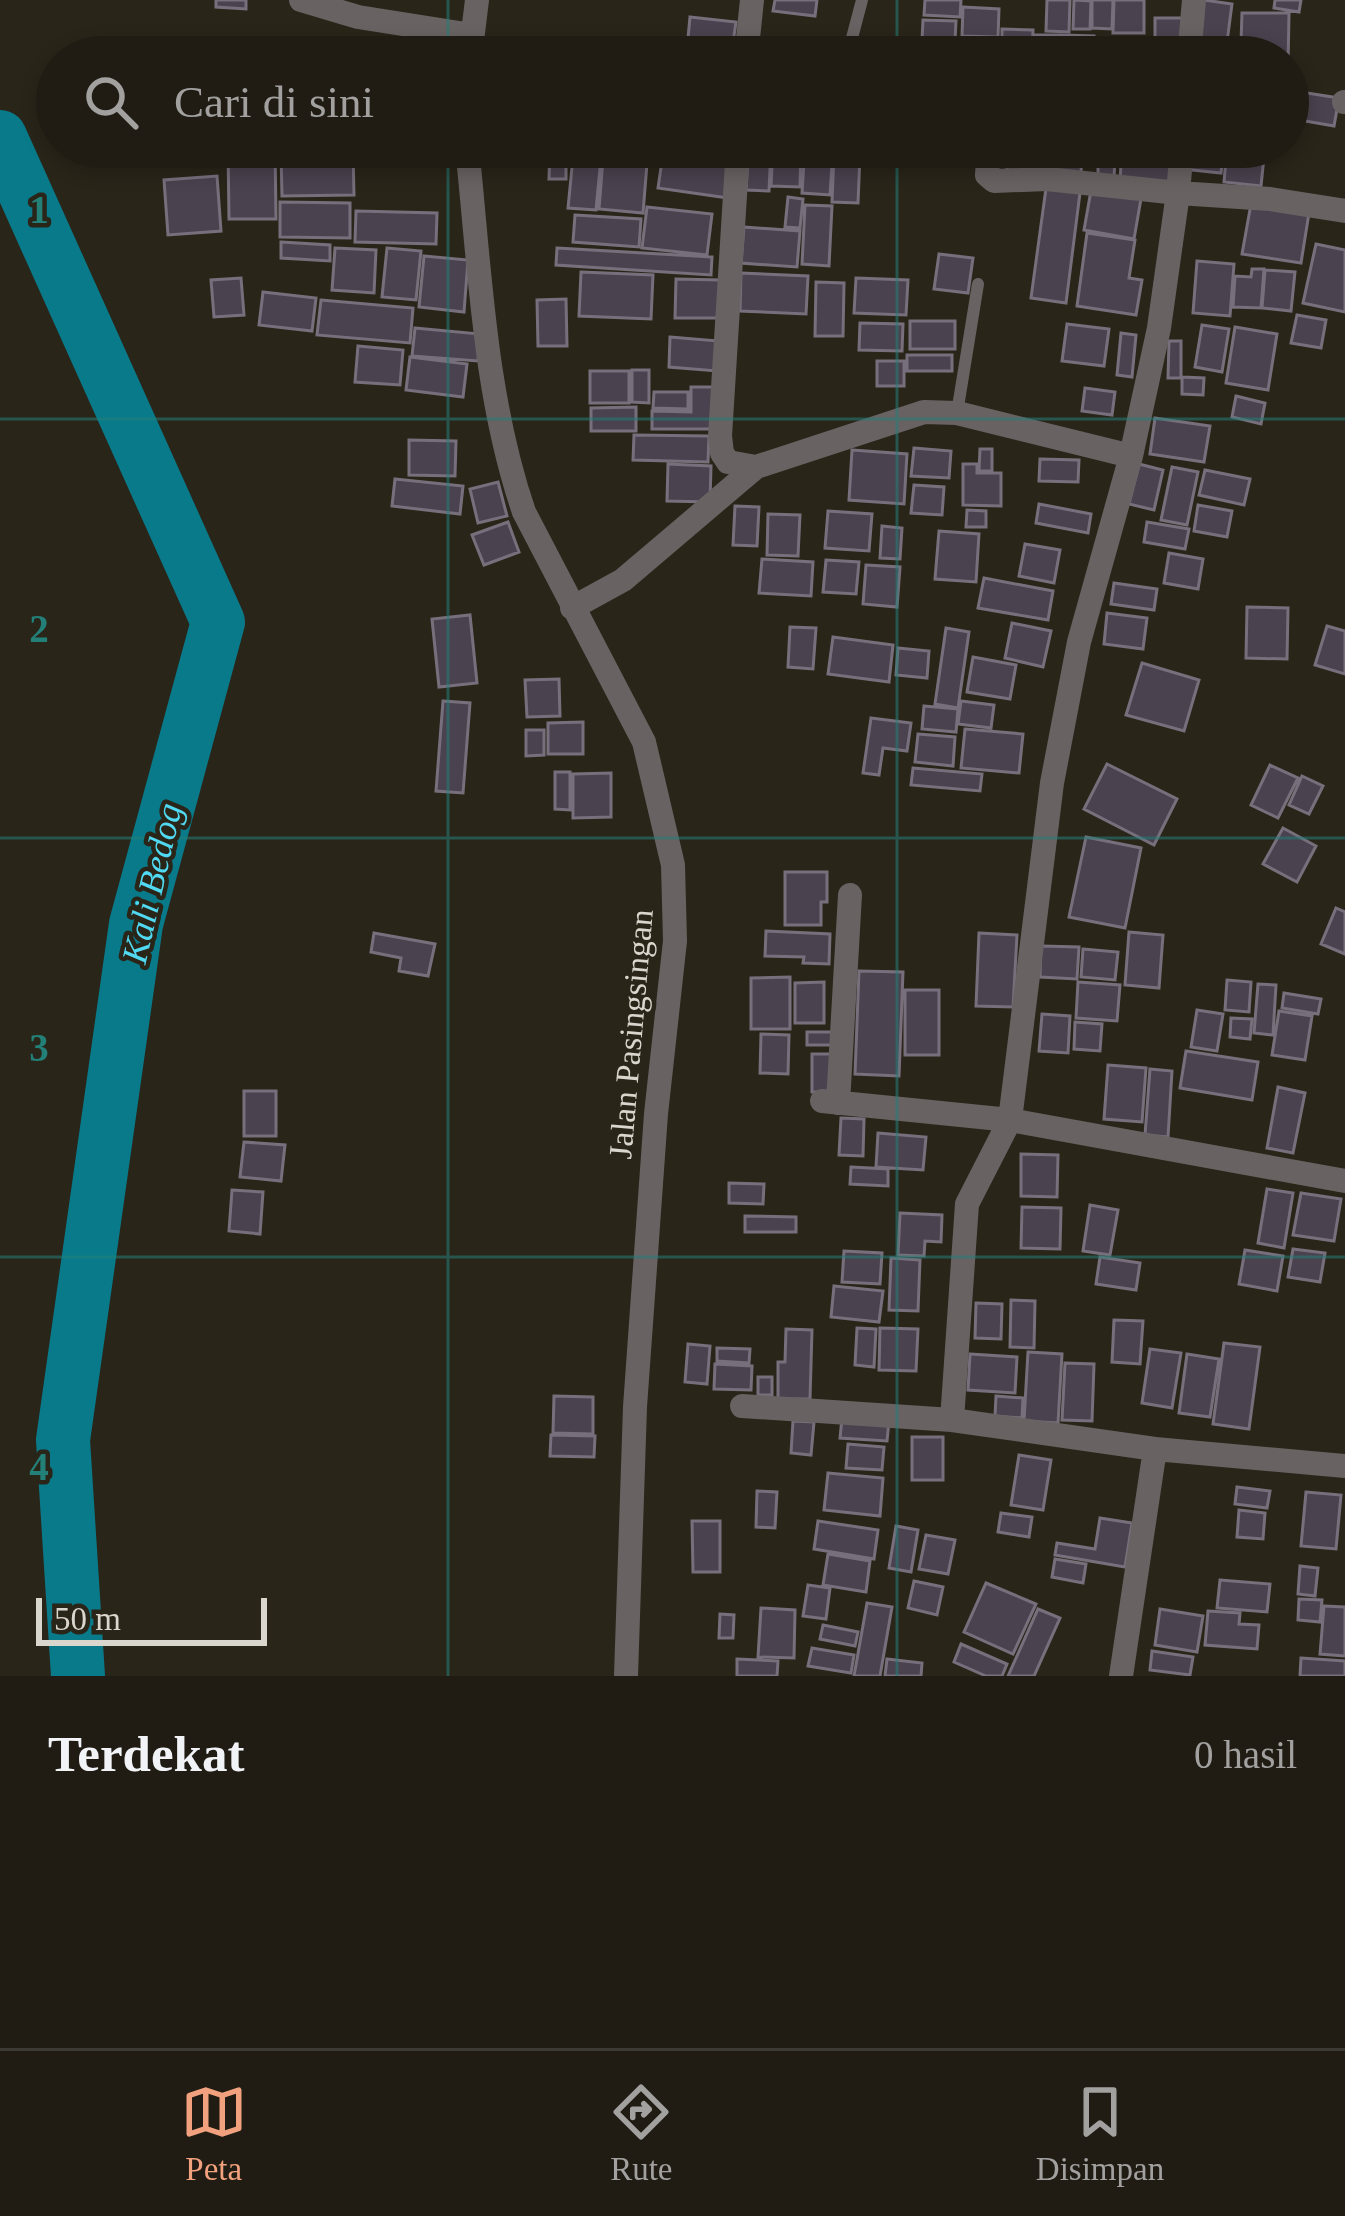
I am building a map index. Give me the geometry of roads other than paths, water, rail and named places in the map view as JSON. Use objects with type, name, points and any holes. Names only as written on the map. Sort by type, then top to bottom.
[{"type":"street","points":[[301,0],[432,36]]},
{"type":"street","points":[[473,36],[478,0]]},
{"type":"street","points":[[748,36],[752,0]]},
{"type":"street","points":[[1191,36],[1194,0]]},
{"type":"street","name":"Jalan Pasingsingan","points":[[469,168],[501,435],[524,512],[578,605],[644,742],[673,865],[675,941],[656,1114],[635,1407],[626,1676]]},
{"type":"street","points":[[737,168],[720,436],[728,462],[756,467]]},
{"type":"street","points":[[988,168],[994,181],[1047,179],[1270,199],[1345,212]]},
{"type":"street","points":[[952,1420],[967,1204],[1010,1120],[1052,783],[1079,643],[1131,456],[1159,328],[1180,168]]},
{"type":"street","points":[[578,605],[623,580],[756,467],[907,416],[957,413],[1131,456]]},
{"type":"street","points":[[850,895],[830,1102],[1010,1120],[1345,1181]]},
{"type":"street","points":[[742,1406],[952,1420],[1155,1449],[1345,1466]]},
{"type":"street","points":[[1121,1676],[1155,1449]]},
{"type":"lane","points":[[853,36],[862,0]]},
{"type":"lane","points":[[957,413],[978,284]]},
{"type":"waterway","name":"Kali Bedog","points":[[0,137],[218,622],[136,924],[63,1440],[78,1676]]}]
